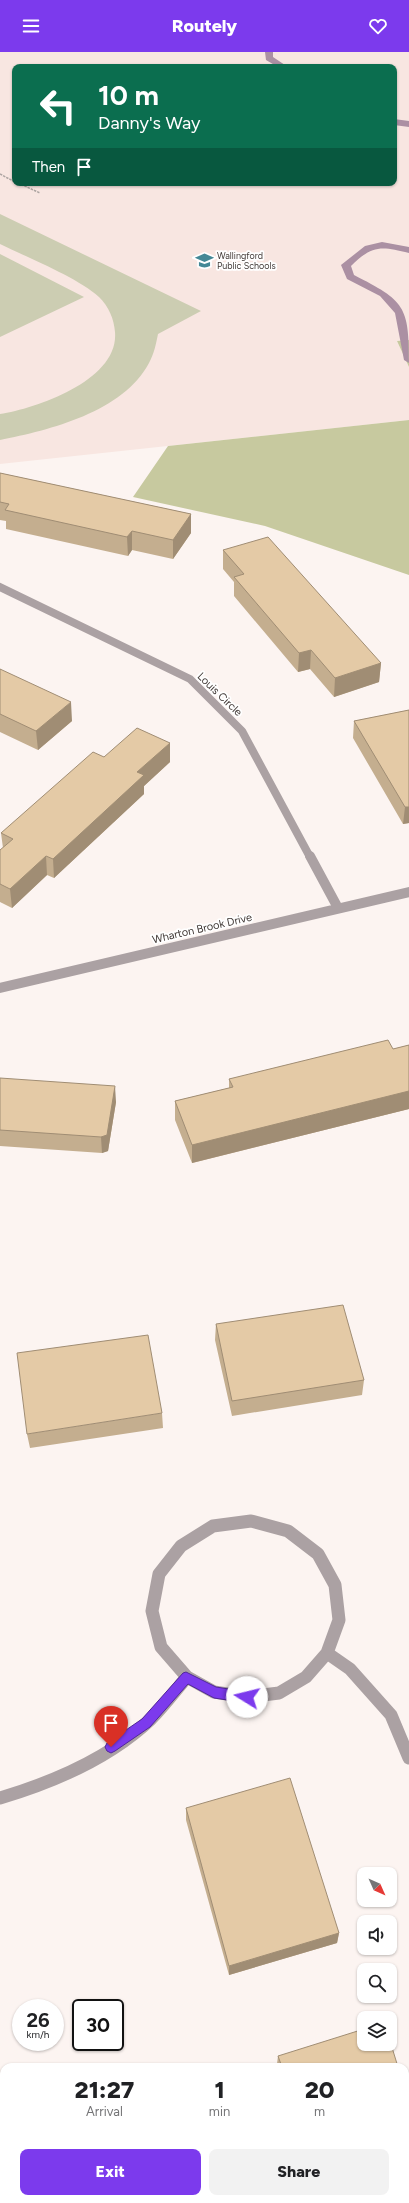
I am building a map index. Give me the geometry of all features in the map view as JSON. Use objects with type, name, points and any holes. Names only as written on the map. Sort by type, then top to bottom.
[{"type":"street","name":"Louis Circle","points":[[0,587],[190,679],[242,732],[338,908]]},
{"type":"street","name":"Wharton Brook Drive","points":[[0,988],[409,892]]},
{"type":"street","points":[[251,1521],[288,1531],[318,1554],[335,1585],[339,1620],[327,1653],[306,1677],[279,1693],[247,1697],[214,1692],[186,1677],[161,1647],[152,1611],[159,1574],[181,1546],[213,1526],[251,1521]]},
{"type":"street","points":[[327,1653],[350,1669],[391,1715],[409,1758]]},
{"type":"street","points":[[0,1798],[43,1785],[99,1756],[146,1723],[186,1677]]},
{"type":"path","points":[[0,174],[12,180]]},
{"type":"path","points":[[25,186],[40,193]]},
{"type":"shaded area","name":"Wallingford Public Schools","points":[[0,52],[409,52],[409,340],[397,341],[409,367],[409,420],[0,464]]},
{"type":"green space","points":[[0,214],[201,311],[158,334],[151,360],[137,380],[122,394],[104,406],[84,416],[41,431],[0,440],[0,414],[16,411],[54,398],[73,389],[90,377],[104,364],[113,349],[115,332],[112,318],[108,309],[103,301],[90,290],[52,268],[0,244]]},
{"type":"green space","points":[[0,254],[84,297],[0,337]]},
{"type":"green space","points":[[409,340],[409,367],[397,341]]},
{"type":"green space","points":[[409,420],[409,575],[265,526],[133,497],[168,446]]},
{"type":"building","points":[[0,473],[191,514],[173,540],[132,531],[127,537],[5,510],[9,504],[0,502]]},
{"type":"building","points":[[268,537],[381,663],[335,678],[311,650],[299,653],[234,577],[244,574],[223,550]]},
{"type":"building","points":[[0,669],[71,702],[36,731],[0,714]]},
{"type":"building","points":[[409,710],[409,807],[405,807],[354,721]]},
{"type":"building","points":[[137,728],[170,743],[137,772],[144,775],[53,859],[46,856],[10,889],[0,884],[0,850],[13,839],[1,833],[93,752],[104,757]]},
{"type":"building","points":[[388,1040],[393,1049],[409,1045],[409,1091],[192,1145],[175,1101],[233,1087],[229,1079]]},
{"type":"building","points":[[0,1078],[115,1086],[107,1135],[101,1137],[0,1130]]},
{"type":"building","points":[[343,1305],[364,1380],[232,1401],[216,1324]]},
{"type":"building","points":[[148,1335],[162,1413],[27,1434],[17,1353]]},
{"type":"building","points":[[290,1778],[339,1933],[229,1966],[186,1808]]},
{"type":"building","points":[[357,2031],[357,2051],[393,2051],[397,2063],[281,2063],[278,2056]]},
{"type":"waterway","points":[[269,52],[269,58],[279,64]]},
{"type":"waterway","points":[[397,122],[409,124]]},
{"type":"waterway","points":[[409,250],[390,245],[375,246],[361,252],[346,265],[350,277],[383,294],[400,312],[409,360]]},
{"type":"place","name":"Wallingford Public Schools","points":[[204,261]]},
{"type":"route","points":[[111,1747],[146,1723],[186,1677],[214,1692],[247,1697]]}]
